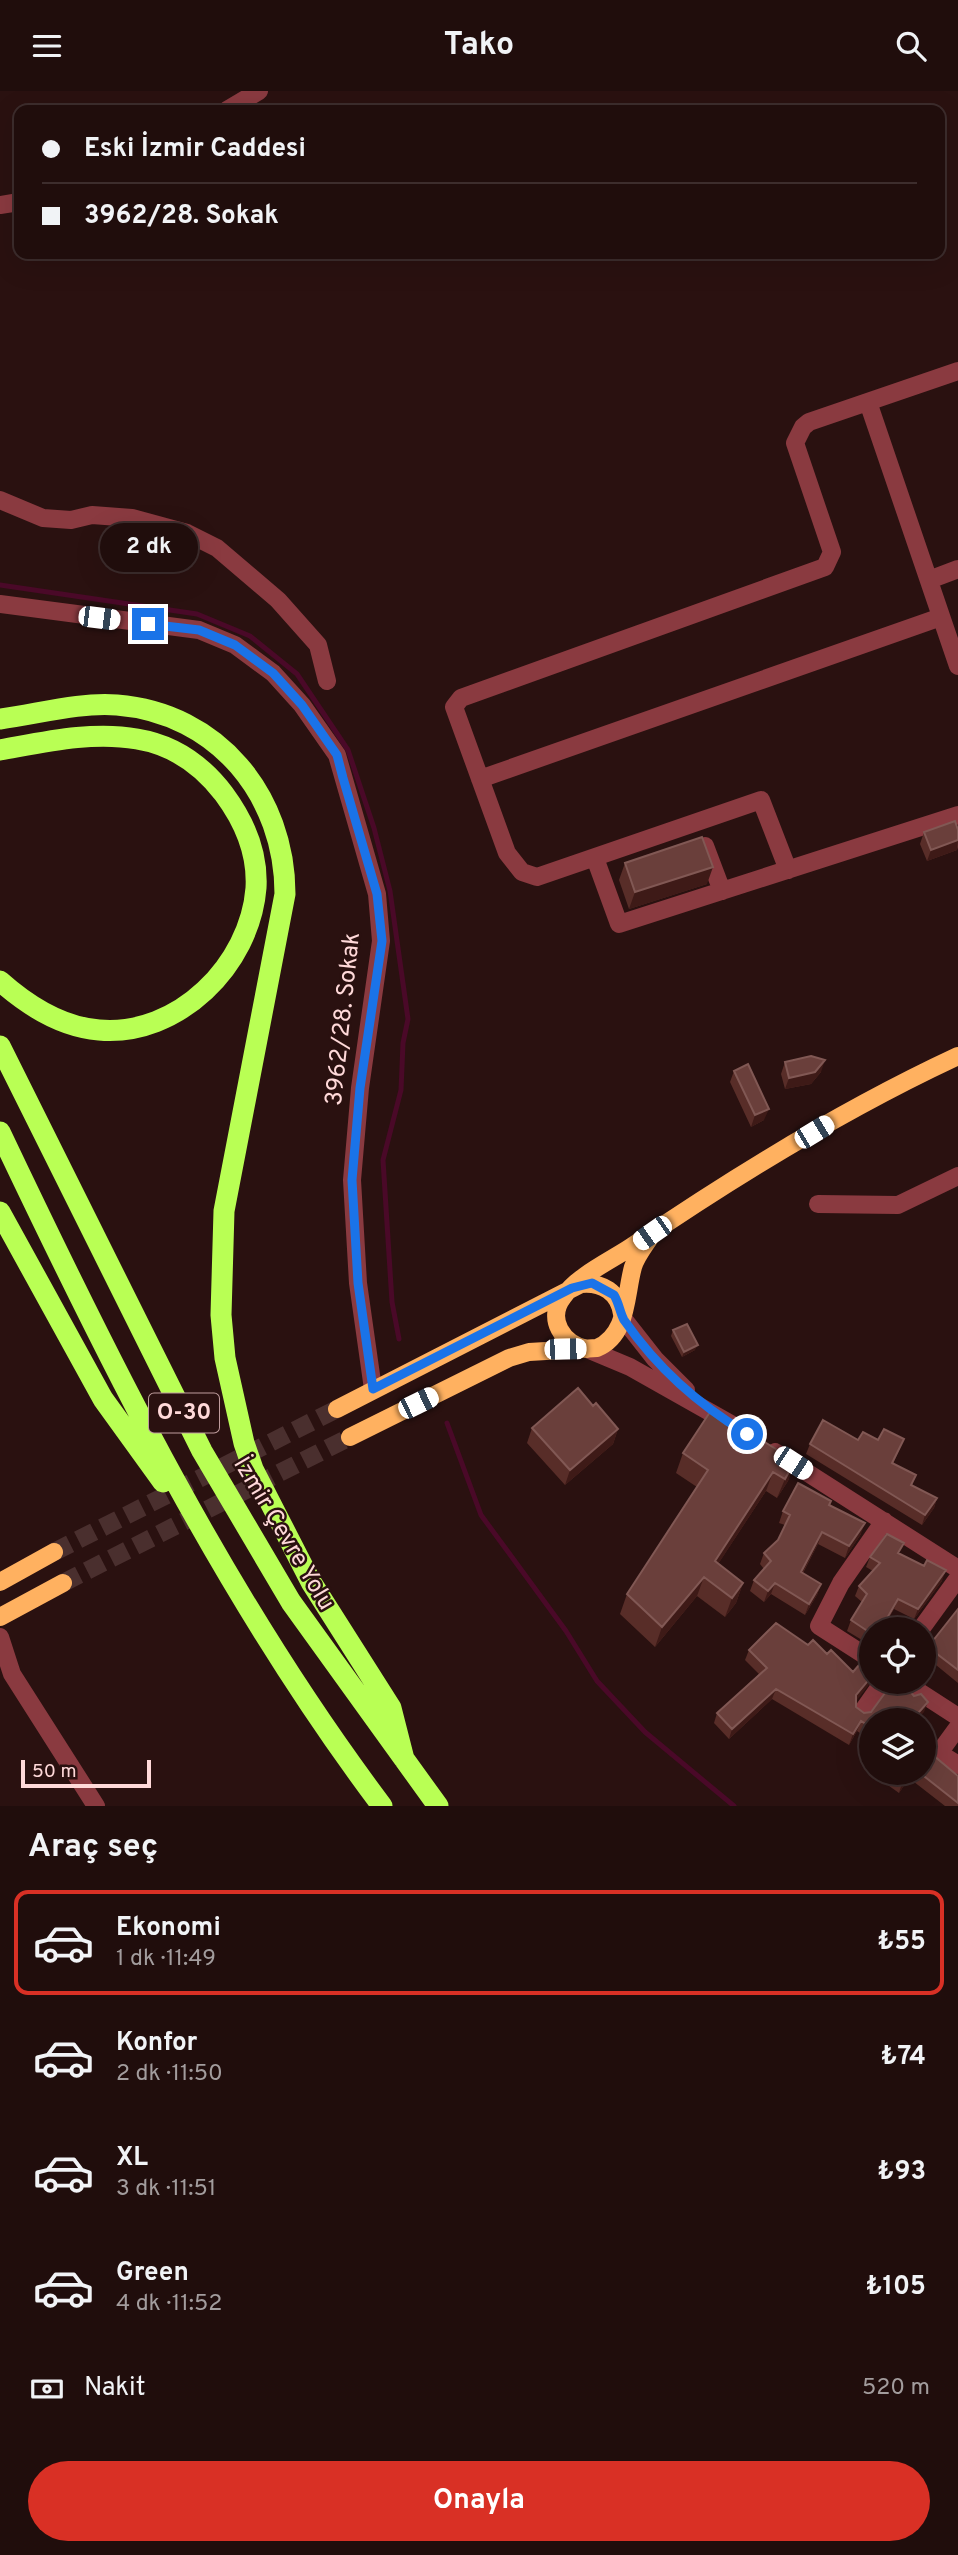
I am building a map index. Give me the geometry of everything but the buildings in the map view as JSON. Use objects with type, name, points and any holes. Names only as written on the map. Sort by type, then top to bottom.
[{"type":"highway","points":[[0,719],[107,705],[164,715],[201,731],[223,749],[257,786],[267,804],[281,854],[285,894],[224,1211],[221,1281],[225,1358],[240,1430],[253,1469],[310,1583],[391,1709],[404,1759]]},
{"type":"highway","points":[[0,750],[60,739],[115,736],[163,745],[185,756],[205,771],[236,810],[252,847],[256,888],[241,941],[229,961],[204,992],[163,1021],[117,1030],[80,1026],[44,1013],[0,981]]},
{"type":"highway","name":"İzmir Çevre Yolu","points":[[0,1046],[202,1451],[291,1602],[438,1806]]},
{"type":"highway","name":"O-30","points":[[0,1132],[113,1366],[217,1557],[270,1645],[382,1806]]},
{"type":"highway","points":[[0,1212],[103,1399],[217,1557]]},
{"type":"main road","points":[[337,1409],[572,1288],[652,1233],[878,1093],[958,1056]]},
{"type":"main road","points":[[350,1437],[509,1358],[529,1352],[597,1348],[614,1338],[622,1317],[634,1264],[652,1233]]},
{"type":"main road","points":[[587,1349],[564,1338],[557,1322],[559,1303],[572,1288],[592,1283],[608,1289],[618,1301],[622,1317]]},
{"type":"main road","points":[[0,1582],[54,1552]]},
{"type":"main road","points":[[0,1617],[63,1583]]},
{"type":"street","points":[[235,105],[259,91]]},
{"type":"street","points":[[788,870],[761,800],[537,877],[522,872],[507,853],[454,706],[461,698],[825,567],[832,552],[795,443],[803,427],[809,422],[958,371]]},
{"type":"street","points":[[868,402],[929,580],[948,625],[958,666]]},
{"type":"street","points":[[0,501],[43,517],[71,520],[92,515],[132,518],[187,533],[217,548],[278,600],[318,645],[327,681]]},
{"type":"street","points":[[929,580],[958,569]]},
{"type":"street","name":"3962/28. Sokak","points":[[0,604],[199,630],[235,645],[273,673],[302,705],[337,755],[377,894],[382,941],[360,1088],[352,1180],[358,1283],[373,1389]]},
{"type":"street","points":[[480,779],[948,625]]},
{"type":"street","points":[[595,858],[619,924],[958,815]]},
{"type":"street","points":[[705,846],[722,891]]},
{"type":"street","points":[[818,1204],[898,1205],[958,1176]]},
{"type":"street","points":[[622,1317],[655,1359],[701,1405]]},
{"type":"street","points":[[587,1349],[630,1367],[701,1405],[958,1569]]},
{"type":"street","points":[[859,1652],[819,1626],[841,1583],[884,1521]]},
{"type":"street","points":[[930,1617],[958,1579]]},
{"type":"street","points":[[0,1637],[12,1674],[96,1806]]},
{"type":"street","points":[[923,1694],[958,1717]]},
{"type":"street","points":[[958,1727],[939,1753],[958,1765]]},
{"type":"waterway","points":[[0,585],[197,614],[250,636],[297,674],[348,750],[374,828],[390,891],[408,1019],[403,1043],[401,1090],[383,1160],[392,1302],[399,1339]]},
{"type":"waterway","points":[[447,1423],[481,1515],[566,1631],[597,1681],[645,1732],[734,1806]]},
{"type":"tunnel","points":[[54,1552],[337,1409]]},
{"type":"tunnel","points":[[63,1583],[350,1437]]},
{"type":"route","points":[[148,624],[199,630],[235,645],[273,673],[302,705],[337,755],[377,894],[382,941],[360,1088],[352,1180],[358,1283],[373,1389],[572,1288],[592,1283],[601,1285],[614,1295],[622,1317],[655,1359],[701,1405],[747,1434]]}]
